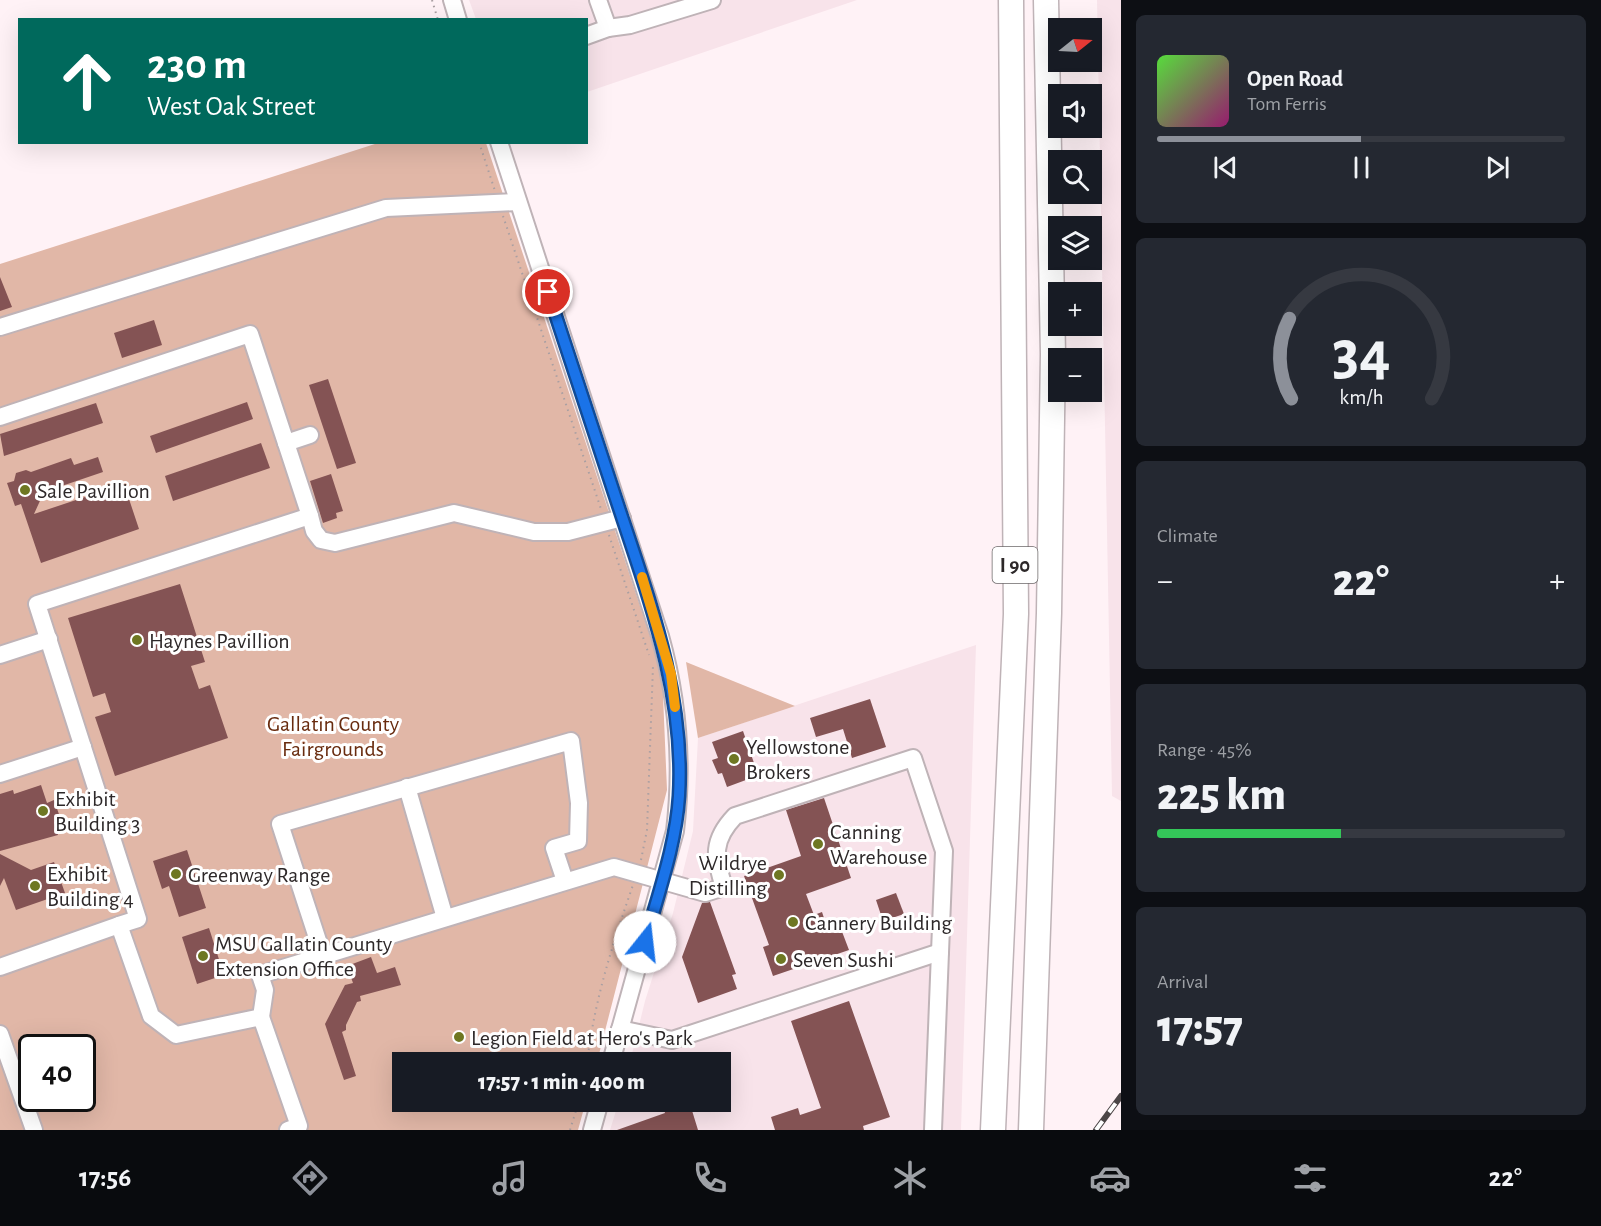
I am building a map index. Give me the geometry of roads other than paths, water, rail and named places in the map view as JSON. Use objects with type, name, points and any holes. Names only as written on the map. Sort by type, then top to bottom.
[{"type":"highway","name":"I 90","points":[[993,1130],[1016,614],[1011,0]]},
{"type":"highway","name":"I 90","points":[[1031,1130],[1050,613],[1053,342],[1046,0]]},
{"type":"street","points":[[452,0],[457,18]]},
{"type":"street","points":[[598,0],[608,28]]},
{"type":"street","points":[[588,35],[712,0]]},
{"type":"street","points":[[500,144],[639,569],[671,674],[676,713],[679,795],[675,831],[614,1052]]},
{"type":"street","points":[[0,327],[386,208],[499,201],[518,202]]},
{"type":"street","points":[[0,417],[250,334],[314,531],[321,540],[335,543],[454,513],[534,532],[568,532],[622,518]]},
{"type":"street","points":[[286,443],[310,435]]},
{"type":"street","points":[[0,967],[138,920],[37,604],[310,516]]},
{"type":"street","points":[[0,655],[49,639]]},
{"type":"street","points":[[323,956],[280,824],[571,741],[578,782],[578,841],[555,848],[565,882]]},
{"type":"street","points":[[0,774],[83,747]]},
{"type":"street","points":[[288,1130],[299,1126],[261,1017],[265,990],[260,975],[614,867],[705,894],[724,887],[716,851],[722,830],[735,816],[913,758],[944,851],[933,1130]]},
{"type":"street","points":[[407,787],[445,918]]},
{"type":"street","points":[[119,926],[151,1016],[176,1035],[261,1017]]},
{"type":"street","points":[[620,1029],[672,1040],[940,952]]},
{"type":"street","points":[[0,1034],[34,1130]]},
{"type":"street","points":[[592,1130],[597,1112]]},
{"type":"railway","points":[[1096,1130],[1121,1096]]},
{"type":"place","name":"Sale Pavillion","points":[[25,490]]},
{"type":"place","name":"Haynes Pavillion","points":[[137,640]]},
{"type":"place","name":"Yellowstone Brokers","points":[[734,759]]},
{"type":"place","name":"Exhibit Building 3","points":[[43,811]]},
{"type":"place","name":"Canning Warehouse","points":[[818,844]]},
{"type":"place","name":"Greenway Range","points":[[176,874]]},
{"type":"place","name":"Wildrye Distilling","points":[[779,875]]},
{"type":"place","name":"Exhibit Building 4","points":[[35,886]]},
{"type":"place","name":"Cannery Building","points":[[793,922]]},
{"type":"place","name":"MSU Gallatin County Extension Office","points":[[203,956]]},
{"type":"place","name":"Seven Sushi","points":[[781,959]]},
{"type":"place","name":"Legion Field at Hero's Park","points":[[459,1037]]},
{"type":"park label","name":"Gallatin County Fairgrounds","points":[[333,736]]}]
